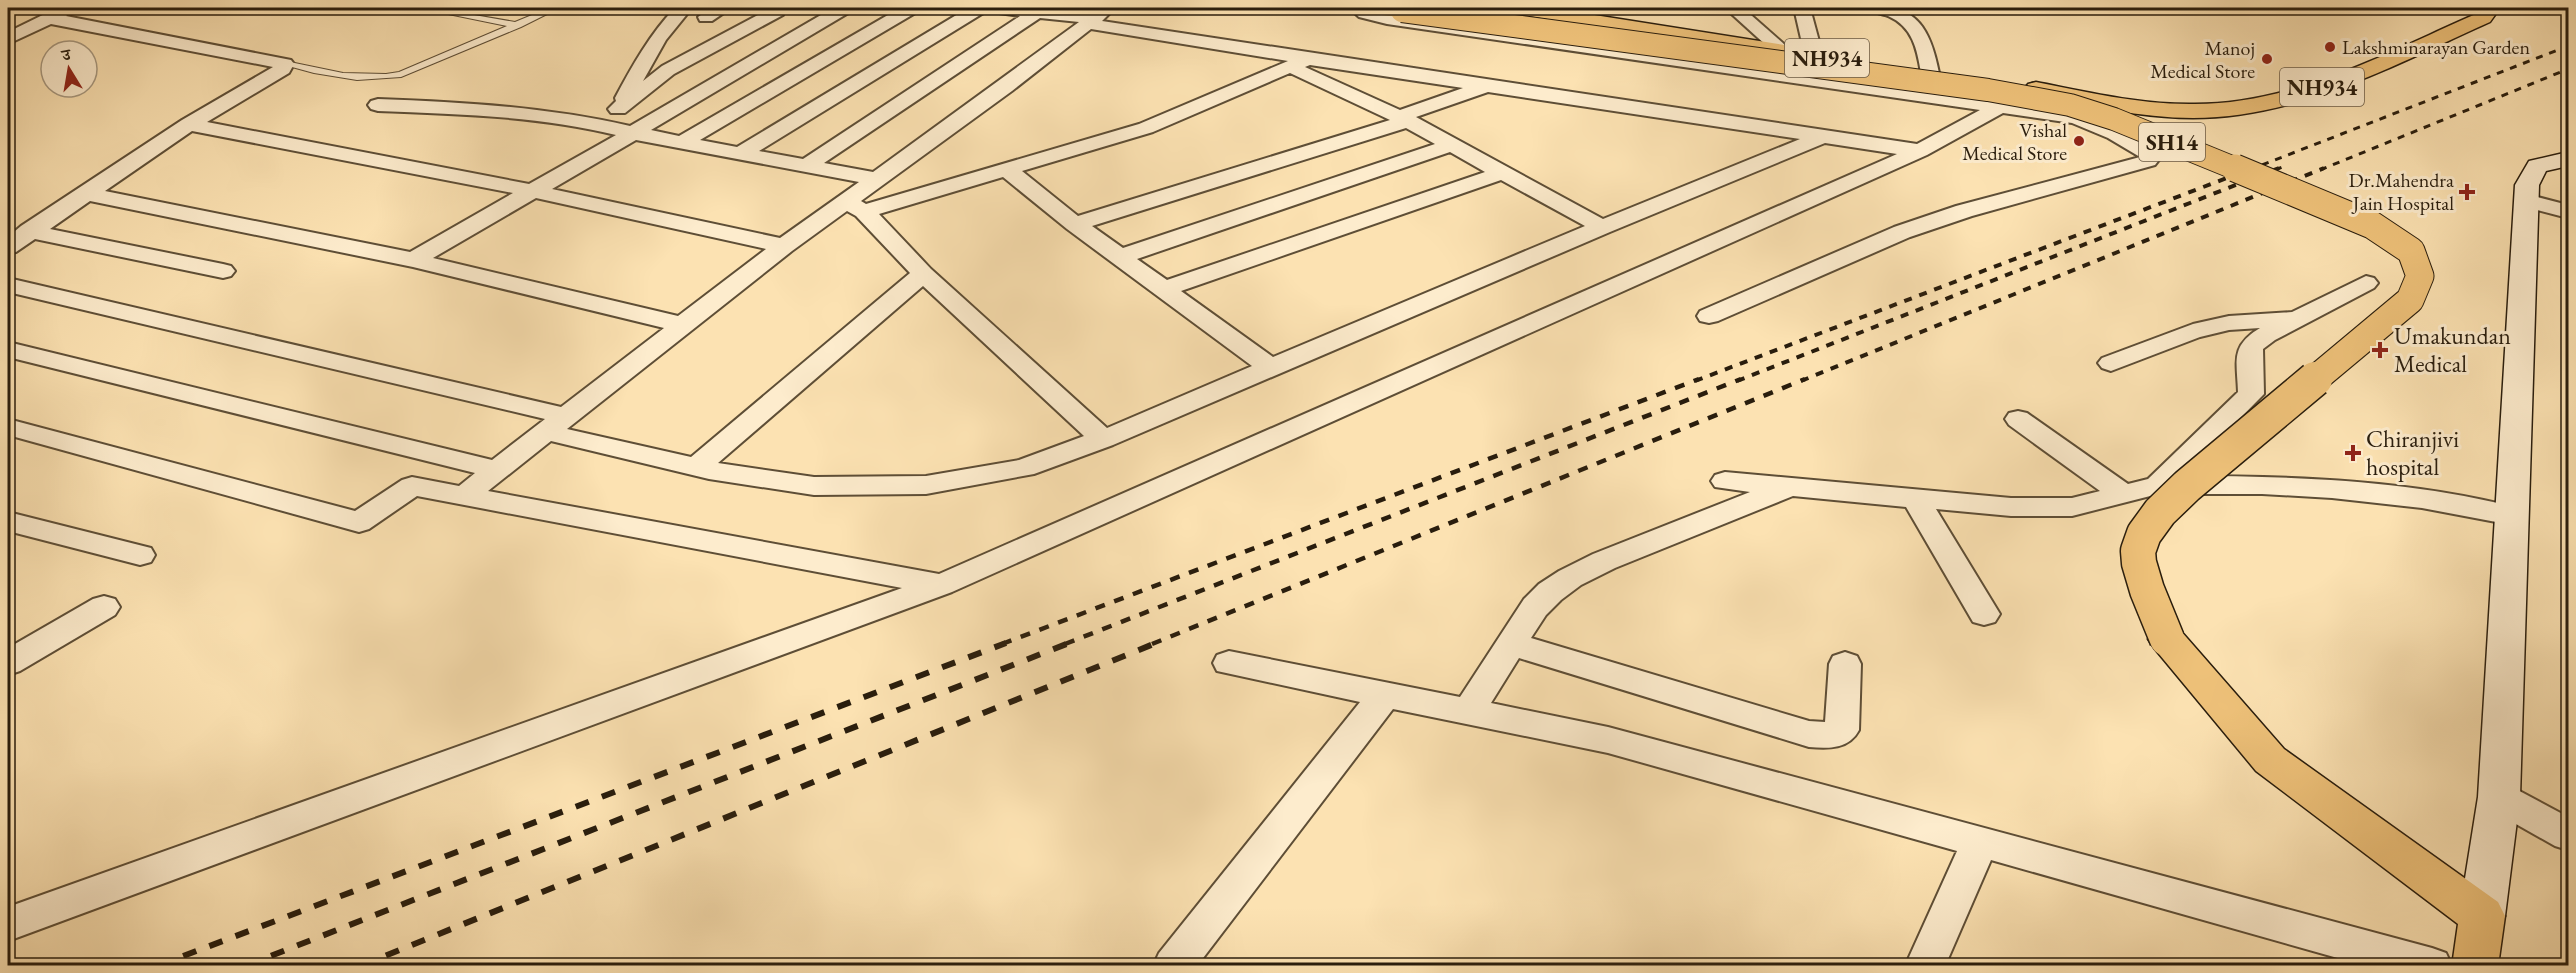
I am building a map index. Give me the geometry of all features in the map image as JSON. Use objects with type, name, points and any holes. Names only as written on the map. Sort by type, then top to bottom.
[{"type":"main road","name":"SH14","points":[[1374,8],[1976,89],[2070,105],[2114,119],[2321,202],[2372,225],[2411,251],[2420,276],[2410,300],[2187,486],[2155,516],[2138,545],[2142,578],[2167,639],[2270,760],[2482,916]]},
{"type":"main road","name":"NH934","points":[[1516,8],[2138,106],[2216,111],[2289,99],[2322,87],[2483,18],[2490,8]]},
{"type":"main road","points":[[2475,966],[2482,916]]},
{"type":"street","points":[[8,39],[70,8]]},
{"type":"street","points":[[608,126],[645,60],[674,18],[684,8]]},
{"type":"street","points":[[706,17],[723,8]]},
{"type":"street","points":[[413,260],[844,8]]},
{"type":"street","points":[[682,142],[911,8]]},
{"type":"street","points":[[741,153],[979,8]]},
{"type":"street","points":[[998,8],[1097,17],[1301,63],[1487,86],[1920,151]]},
{"type":"street","points":[[1357,8],[1365,13],[1386,19],[2075,118],[2099,126],[2152,156],[2148,161],[1913,228],[1708,316]]},
{"type":"street","points":[[1733,8],[1784,52]]},
{"type":"street","points":[[1802,8],[1814,56]]},
{"type":"street","points":[[1879,8],[1906,19],[1922,34],[1930,73]]},
{"type":"street","points":[[618,109],[668,70],[777,10]]},
{"type":"street","points":[[806,166],[1037,12]]},
{"type":"street","points":[[854,206],[877,179],[1097,17]]},
{"type":"street","points":[[8,247],[84,193],[189,124],[284,69],[285,64],[49,18]]},
{"type":"street","points":[[1301,63],[1602,227]]},
{"type":"street","points":[[465,495],[784,246],[854,206],[1006,169],[1146,128],[1301,63]]},
{"type":"street","points":[[1075,225],[1403,119],[1487,86]]},
{"type":"street","points":[[8,924],[941,585],[1920,151],[2033,89]]},
{"type":"street","points":[[378,105],[513,113],[608,126],[633,133],[877,179]]},
{"type":"street","points":[[189,124],[533,190],[784,246]]},
{"type":"street","points":[[8,285],[557,424],[696,467],[814,486],[926,485],[1024,468],[1103,440],[1602,227],[1824,136]]},
{"type":"street","points":[[1119,257],[1452,145]]},
{"type":"street","points":[[2482,916],[2499,797],[2526,185],[2537,166],[2568,159]]},
{"type":"street","points":[[1006,169],[1075,225],[1271,368]]},
{"type":"street","points":[[1164,289],[1503,172]]},
{"type":"street","points":[[84,193],[413,260],[684,325]]},
{"type":"street","points":[[2526,200],[2568,212]]},
{"type":"street","points":[[854,206],[923,274],[1103,440]]},
{"type":"street","points":[[29,231],[223,271]]},
{"type":"street","points":[[696,467],[923,274]]},
{"type":"street","points":[[2158,485],[2251,394],[2249,356],[2252,346],[2297,319],[2366,283]]},
{"type":"street","points":[[2110,363],[2193,331],[2229,323],[2297,319]]},
{"type":"street","points":[[8,350],[497,470]]},
{"type":"street","points":[[2018,419],[2124,494]]},
{"type":"street","points":[[8,428],[359,522],[412,486],[941,585]]},
{"type":"street","points":[[1725,481],[2011,507],[2072,507],[2158,485],[2262,485],[2332,489],[2422,499],[2512,516]]},
{"type":"street","points":[[1468,712],[1535,607],[1550,592],[1570,578],[1604,561],[1790,487]]},
{"type":"street","points":[[1915,498],[1984,614]]},
{"type":"street","points":[[8,522],[140,555]]},
{"type":"street","points":[[8,663],[104,607]]},
{"type":"street","points":[[1511,644],[1809,734],[1829,736],[1842,730],[1845,664]]},
{"type":"street","points":[[1229,663],[1608,740],[2432,966]]},
{"type":"street","points":[[1173,966],[1384,694]]},
{"type":"street","points":[[2499,797],[2568,835]]},
{"type":"street","points":[[1924,966],[1980,842]]},
{"type":"lane","points":[[423,8],[519,25]]},
{"type":"lane","points":[[285,64],[360,79],[401,74],[555,8]]},
{"type":"railway","points":[[2249,170],[2568,46]]},
{"type":"railway","points":[[2320,170],[2568,69]]},
{"type":"railway","points":[[2275,170],[2287,165]]},
{"type":"railway","points":[[1695,381],[2253,168]]},
{"type":"railway","points":[[1737,381],[2279,168]]},
{"type":"railway","points":[[1801,381],[2324,168]]},
{"type":"railway","points":[[1002,644],[1699,379]]},
{"type":"railway","points":[[1065,644],[1741,379]]},
{"type":"railway","points":[[1152,644],[1805,379]]},
{"type":"railway","points":[[157,966],[1006,643]]},
{"type":"railway","points":[[245,966],[1069,643]]},
{"type":"railway","points":[[360,966],[1156,643]]},
{"type":"place","name":"Lakshminarayan Garden","points":[[2330,47]]},
{"type":"place","name":"Manoj Medical Store","points":[[2267,59]]},
{"type":"place","name":"Vishal Medical Store","points":[[2079,141]]},
{"type":"place","name":"Dr.Mahendra Jain Hospital","points":[[2467,192]]},
{"type":"place","name":"Umakundan Medical","points":[[2380,350]]},
{"type":"place","name":"Chiranjivi hospital","points":[[2353,453]]}]
